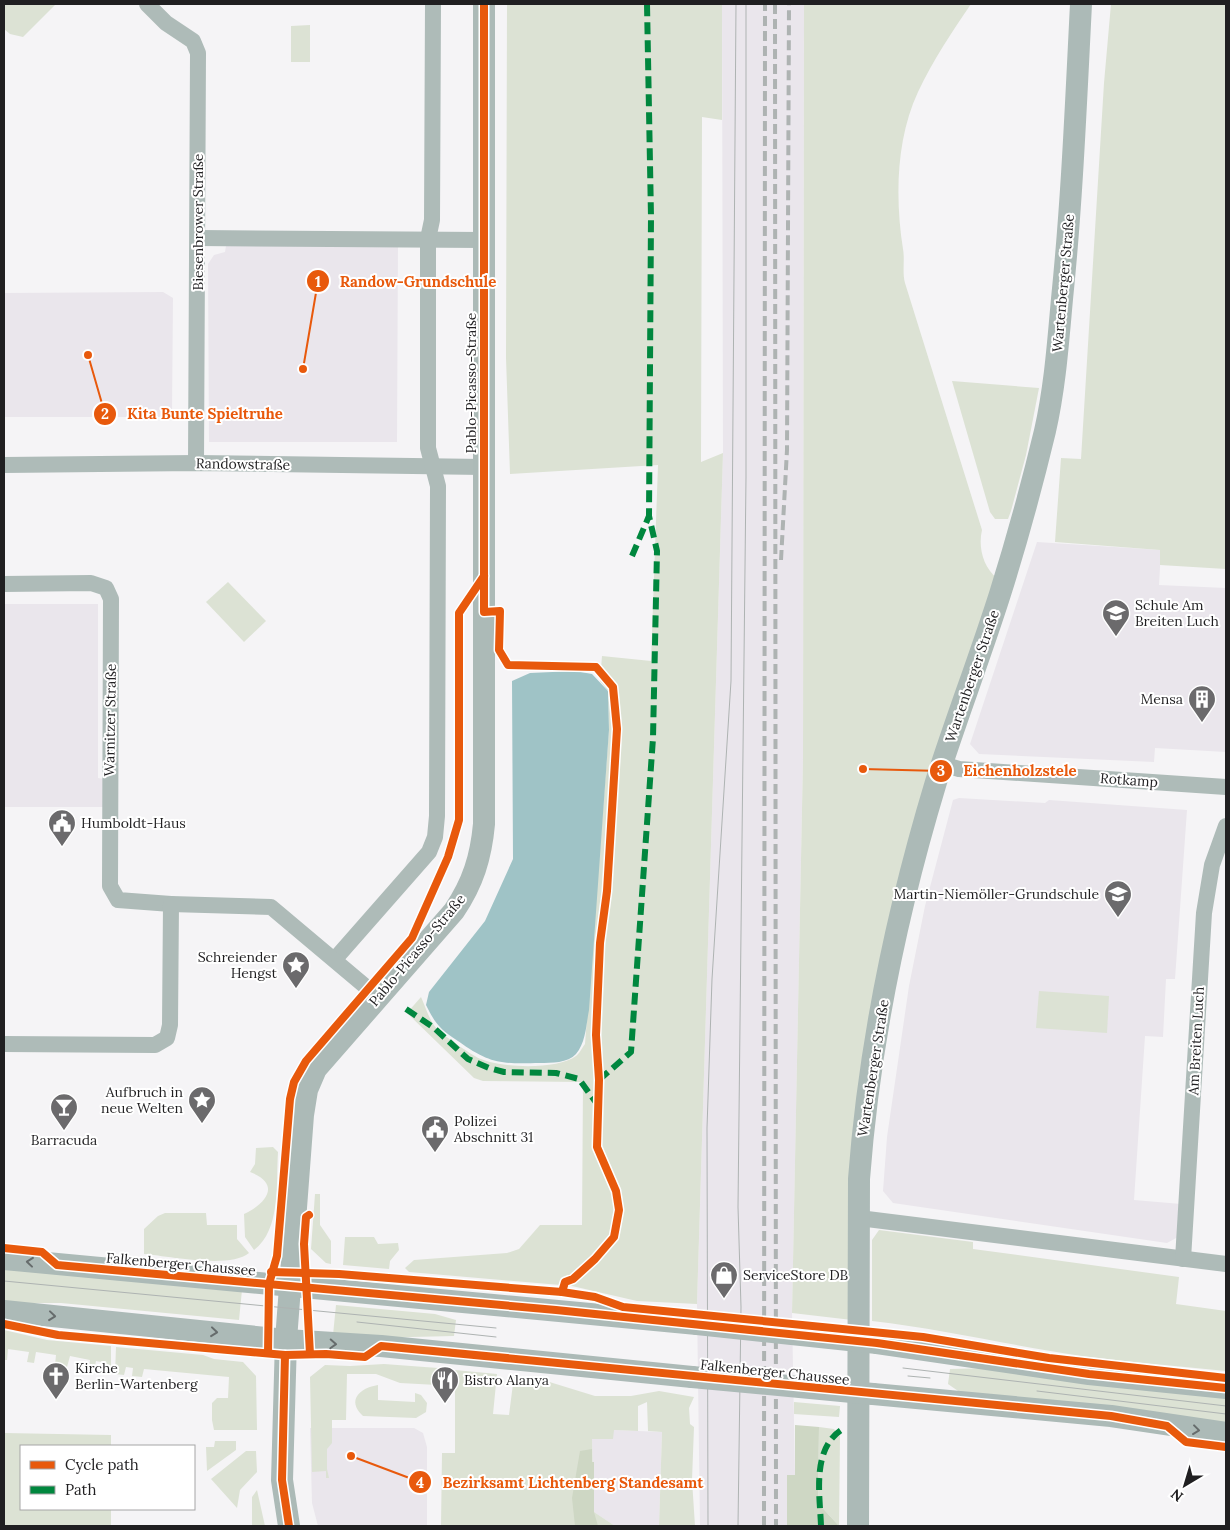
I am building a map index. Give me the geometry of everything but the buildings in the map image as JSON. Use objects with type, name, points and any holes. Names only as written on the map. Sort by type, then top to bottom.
[{"type":"main road","name":"Pablo-Picasso-Straße","points":[[289,1526],[282,1480],[286,1340],[300,1144],[307,1090],[316,1069],[462,899],[476,871],[482,847],[484,824],[484,4]]},
{"type":"main road","name":"Wartenberger Straße","points":[[858,1526],[859,1178],[862,1133],[888,971],[915,859],[942,764],[1000,594],[1017,538],[1046,422],[1058,346],[1067,254],[1081,4]]},
{"type":"main road","name":"Falkenberger Chaussee","points":[[4,1259],[697,1324],[878,1343],[1089,1374],[1226,1388]]},
{"type":"main road","name":"Falkenberger Chaussee","points":[[4,1311],[286,1340],[381,1346],[1111,1416],[1226,1433]]},
{"type":"street","name":"Biesenbrower Straße","points":[[147,4],[166,23],[193,41],[198,53],[196,463]]},
{"type":"street","points":[[335,959],[429,852],[435,837],[438,816],[438,486],[428,448],[428,239],[432,220],[433,4]]},
{"type":"street","points":[[198,238],[484,240]]},
{"type":"street","name":"Randowstraße","points":[[4,465],[196,463],[483,467]]},
{"type":"street","name":"Warnitzer Straße","points":[[4,584],[91,583],[106,588],[111,599],[110,886],[118,900],[171,904],[271,907],[378,997]]},
{"type":"street","name":"Rotkamp","points":[[942,764],[959,769],[1226,786]]},
{"type":"street","name":"Am Breiten Luch","points":[[1183,1259],[1204,913],[1212,865],[1226,826]]},
{"type":"street","points":[[4,1044],[155,1045],[167,1038],[170,1025],[171,904]]},
{"type":"street","points":[[859,1218],[1226,1264]]},
{"type":"shaded area","points":[[4,4],[56,4],[23,37],[10,34],[4,29]]},
{"type":"shaded area","points":[[507,4],[722,4],[722,120],[702,117],[701,462],[723,453],[697,1304],[637,1301],[572,1286],[409,1272],[405,1268],[414,1260],[507,1253],[519,1249],[540,1225],[582,1225],[583,1082],[483,1081],[474,1078],[407,1013],[421,997],[431,1020],[439,1031],[472,1054],[490,1062],[515,1066],[556,1064],[568,1061],[576,1056],[585,1044],[609,730],[608,691],[600,681],[602,656],[651,661],[658,465],[510,474],[506,358]]},
{"type":"shaded area","points":[[722,4],[804,4],[803,758],[792,1313],[795,1476],[787,1476],[787,1526],[700,1526],[697,1304],[723,453]]},
{"type":"shaded area","points":[[804,4],[971,4],[930,69],[918,92],[905,129],[901,149],[898,189],[905,283],[982,530],[981,550],[988,568],[997,578],[898,892],[852,1320],[792,1313],[803,758]]},
{"type":"shaded area","points":[[1111,4],[1226,4],[1226,569],[1160,565],[1160,550],[1055,542],[1061,458],[1081,459],[1104,83]]},
{"type":"shaded area","points":[[310,25],[310,62],[291,62],[291,26]]},
{"type":"shaded area","points":[[398,244],[397,442],[209,442],[208,264],[214,255],[225,252],[226,246]]},
{"type":"shaded area","points":[[163,292],[173,298],[172,413],[170,417],[4,417],[4,293]]},
{"type":"shaded area","points":[[952,381],[1039,388],[1026,455],[1008,519],[995,519],[990,512]]},
{"type":"shaded area","name":"Schule Am Breiten Luch","points":[[1037,542],[1161,550],[1159,585],[1226,588],[1226,752],[1155,748],[1154,762],[979,754],[970,744]]},
{"type":"shaded area","points":[[228,582],[266,621],[244,642],[206,602]]},
{"type":"shaded area","points":[[4,604],[98,604],[98,778],[104,779],[104,807],[4,807]]},
{"type":"shaded area","points":[[959,798],[1045,803],[1049,800],[1187,810],[1175,979],[1166,979],[1163,1037],[1145,1036],[1134,1200],[1181,1204],[1178,1237],[1167,1243],[893,1203],[883,1191],[887,1137],[909,986],[925,906],[953,800]]},
{"type":"shaded area","points":[[1039,991],[1109,996],[1107,1033],[1036,1028]]},
{"type":"shaded area","points":[[273,1147],[278,1152],[277,1191],[273,1218],[269,1231],[254,1250],[245,1237],[244,1214],[259,1205],[267,1194],[268,1188],[266,1182],[250,1172],[255,1164],[256,1148]]},
{"type":"shaded area","points":[[315,1194],[320,1194],[320,1225],[331,1241],[331,1264],[326,1263],[311,1249]]},
{"type":"shaded area","points":[[165,1213],[206,1213],[207,1225],[237,1225],[237,1239],[249,1253],[240,1258],[214,1261],[144,1254],[144,1229],[158,1216]]},
{"type":"shaded area","points":[[879,1230],[973,1242],[973,1249],[1179,1277],[1176,1304],[1226,1311],[1226,1371],[1082,1356],[925,1328],[872,1321],[872,1240]]},
{"type":"shaded area","points":[[345,1237],[374,1237],[378,1244],[398,1243],[399,1250],[390,1261],[389,1269],[343,1265]]},
{"type":"shaded area","points":[[4,1267],[242,1290],[239,1320],[61,1303],[4,1303]]},
{"type":"shaded area","points":[[336,1305],[435,1314],[456,1320],[454,1336],[369,1338],[333,1335]]},
{"type":"shaded area","points":[[4,1330],[47,1340],[111,1346],[111,1374],[104,1373],[106,1363],[96,1361],[94,1371],[89,1370],[90,1360],[70,1356],[67,1367],[55,1365],[56,1355],[36,1352],[34,1363],[27,1362],[29,1352],[8,1349],[7,1360],[4,1360]]},
{"type":"shaded area","points":[[116,1347],[203,1355],[214,1359],[243,1362],[256,1376],[257,1430],[214,1430],[212,1403],[217,1398],[228,1398],[229,1377],[144,1369],[142,1377],[132,1376],[133,1368],[126,1367],[124,1375],[115,1374]]},
{"type":"shaded area","points":[[384,1364],[438,1368],[437,1385],[400,1383],[376,1374],[347,1374],[346,1420],[332,1420],[332,1443],[327,1449],[329,1478],[326,1478],[326,1471],[312,1472],[310,1377],[325,1365]]},
{"type":"shaded area","points":[[992,1368],[1226,1395],[1226,1425],[961,1393],[948,1384],[950,1369]]},
{"type":"shaded area","points":[[455,1370],[497,1374],[493,1414],[509,1415],[514,1376],[543,1380],[595,1396],[631,1396],[659,1391],[694,1397],[689,1408],[690,1424],[694,1427],[692,1480],[695,1526],[659,1526],[662,1432],[648,1431],[647,1402],[638,1406],[638,1431],[614,1430],[613,1439],[592,1439],[594,1512],[615,1526],[441,1526],[442,1453],[455,1453]]},
{"type":"shaded area","points":[[378,1385],[378,1400],[415,1402],[415,1393],[421,1395],[427,1403],[426,1412],[416,1418],[363,1416],[356,1405],[357,1396],[366,1389]]},
{"type":"shaded area","points":[[794,1402],[840,1406],[839,1417],[794,1414]]},
{"type":"shaded area","points":[[4,1404],[5,1433],[111,1435],[111,1445],[20,1445],[20,1510],[111,1510],[111,1526],[4,1526]]},
{"type":"shaded area","points":[[819,1427],[834,1429],[840,1436],[839,1526],[818,1503]]},
{"type":"shaded area","points":[[310,1428],[414,1428],[423,1433],[427,1447],[427,1526],[318,1526],[312,1503]]},
{"type":"shaded area","points":[[614,1430],[662,1432],[659,1526],[615,1526],[594,1512],[592,1439]]},
{"type":"shaded area","points":[[215,1441],[236,1441],[236,1450],[207,1471],[206,1447],[214,1447]]},
{"type":"shaded area","points":[[246,1451],[256,1451],[257,1472],[240,1490],[237,1508],[211,1479]]},
{"type":"shaded area","points":[[257,1490],[265,1526],[252,1526],[252,1497]]},
{"type":"green space","points":[[795,1425],[819,1427],[818,1503],[839,1526],[787,1526],[787,1475],[795,1475]]},
{"type":"green space","points":[[592,1449],[592,1462],[594,1462],[594,1512],[598,1526],[575,1526],[572,1498],[580,1451]]},
{"type":"water","points":[[575,671],[592,674],[608,691],[609,730],[589,1010],[585,1033],[582,1044],[576,1054],[564,1061],[505,1063],[488,1058],[469,1049],[447,1033],[436,1022],[426,1005],[429,992],[485,921],[513,859],[512,681],[530,673]]},
{"type":"tram line","points":[[708,1526],[707,1128],[712,979],[731,681],[736,4]]},
{"type":"tram line","points":[[738,1526],[741,1307],[738,1207],[746,477],[746,4]]},
{"type":"tram line","points":[[4,1281],[496,1328]]},
{"type":"tram line","points":[[357,1322],[496,1337]]},
{"type":"tram line","points":[[903,1368],[1226,1406]]},
{"type":"tram line","points":[[908,1376],[930,1378]]},
{"type":"tram line","points":[[1037,1391],[1226,1414]]},
{"type":"railway","points":[[764,1526],[765,4]]},
{"type":"railway","points":[[775,4],[776,1526]]},
{"type":"railway","points":[[781,560],[787,450],[789,4]]},
{"type":"marked path","points":[[599,1080],[631,1052],[653,738],[657,551],[649,516],[651,217],[647,4]]},
{"type":"marked path","points":[[632,556],[649,516]]},
{"type":"marked path","points":[[406,1009],[433,1027],[468,1059],[504,1072],[556,1073],[579,1079],[597,1104]]},
{"type":"marked path","points":[[821,1526],[819,1487],[822,1460],[826,1448],[833,1437],[843,1429]]},
{"type":"cycle path","points":[[484,4],[484,612],[500,611],[499,650],[508,665],[596,667],[613,687],[617,729],[607,891],[600,943],[596,1035],[599,1080],[597,1147],[616,1191],[619,1210],[614,1237],[595,1259],[573,1279],[565,1282],[562,1292]]},
{"type":"cycle path","points":[[268,1353],[269,1284],[277,1256],[290,1099],[294,1082],[306,1061],[412,938],[448,857],[459,820],[459,613],[484,576]]},
{"type":"cycle path","points":[[309,1215],[306,1217],[304,1244],[310,1354]]},
{"type":"cycle path","points":[[4,1248],[42,1252],[57,1265],[556,1310],[877,1343],[1089,1374],[1226,1388]]},
{"type":"cycle path","points":[[271,1272],[339,1274],[562,1292],[595,1297],[623,1307],[923,1337],[1049,1358],[1226,1378]]},
{"type":"cycle path","points":[[4,1324],[58,1335],[285,1355],[326,1354],[365,1357],[381,1346],[1111,1416],[1167,1426],[1186,1442],[1226,1447]]},
{"type":"cycle path","points":[[285,1355],[282,1480],[289,1526]]},
{"type":"place","name":"Kita Bunte Spieltruhe","points":[[88,355]]},
{"type":"place","name":"Randow-Grundschule","points":[[303,369]]},
{"type":"place","name":"Schule Am Breiten Luch","points":[[1116,637]]},
{"type":"place","name":"Mensa","points":[[1202,723]]},
{"type":"place","name":"Eichenholzstele","points":[[863,769]]},
{"type":"place","name":"Humboldt-Haus","points":[[62,847]]},
{"type":"place","name":"Martin-Niemöller-Grundschule","points":[[1118,918]]},
{"type":"place","name":"Schreiender Hengst","points":[[296,989]]},
{"type":"place","name":"Aufbruch in neue Welten","points":[[202,1124]]},
{"type":"place","name":"Barracuda","points":[[64,1131]]},
{"type":"place","name":"Polizei Abschnitt 31","points":[[435,1153]]},
{"type":"place","name":"ServiceStore DB","points":[[724,1299]]},
{"type":"place","name":"Kirche Berlin-Wartenberg","points":[[56,1400]]},
{"type":"place","name":"Bistro Alanya","points":[[445,1404]]},
{"type":"place","name":"Bezirksamt Lichtenberg Standesamt","points":[[351,1456]]}]
